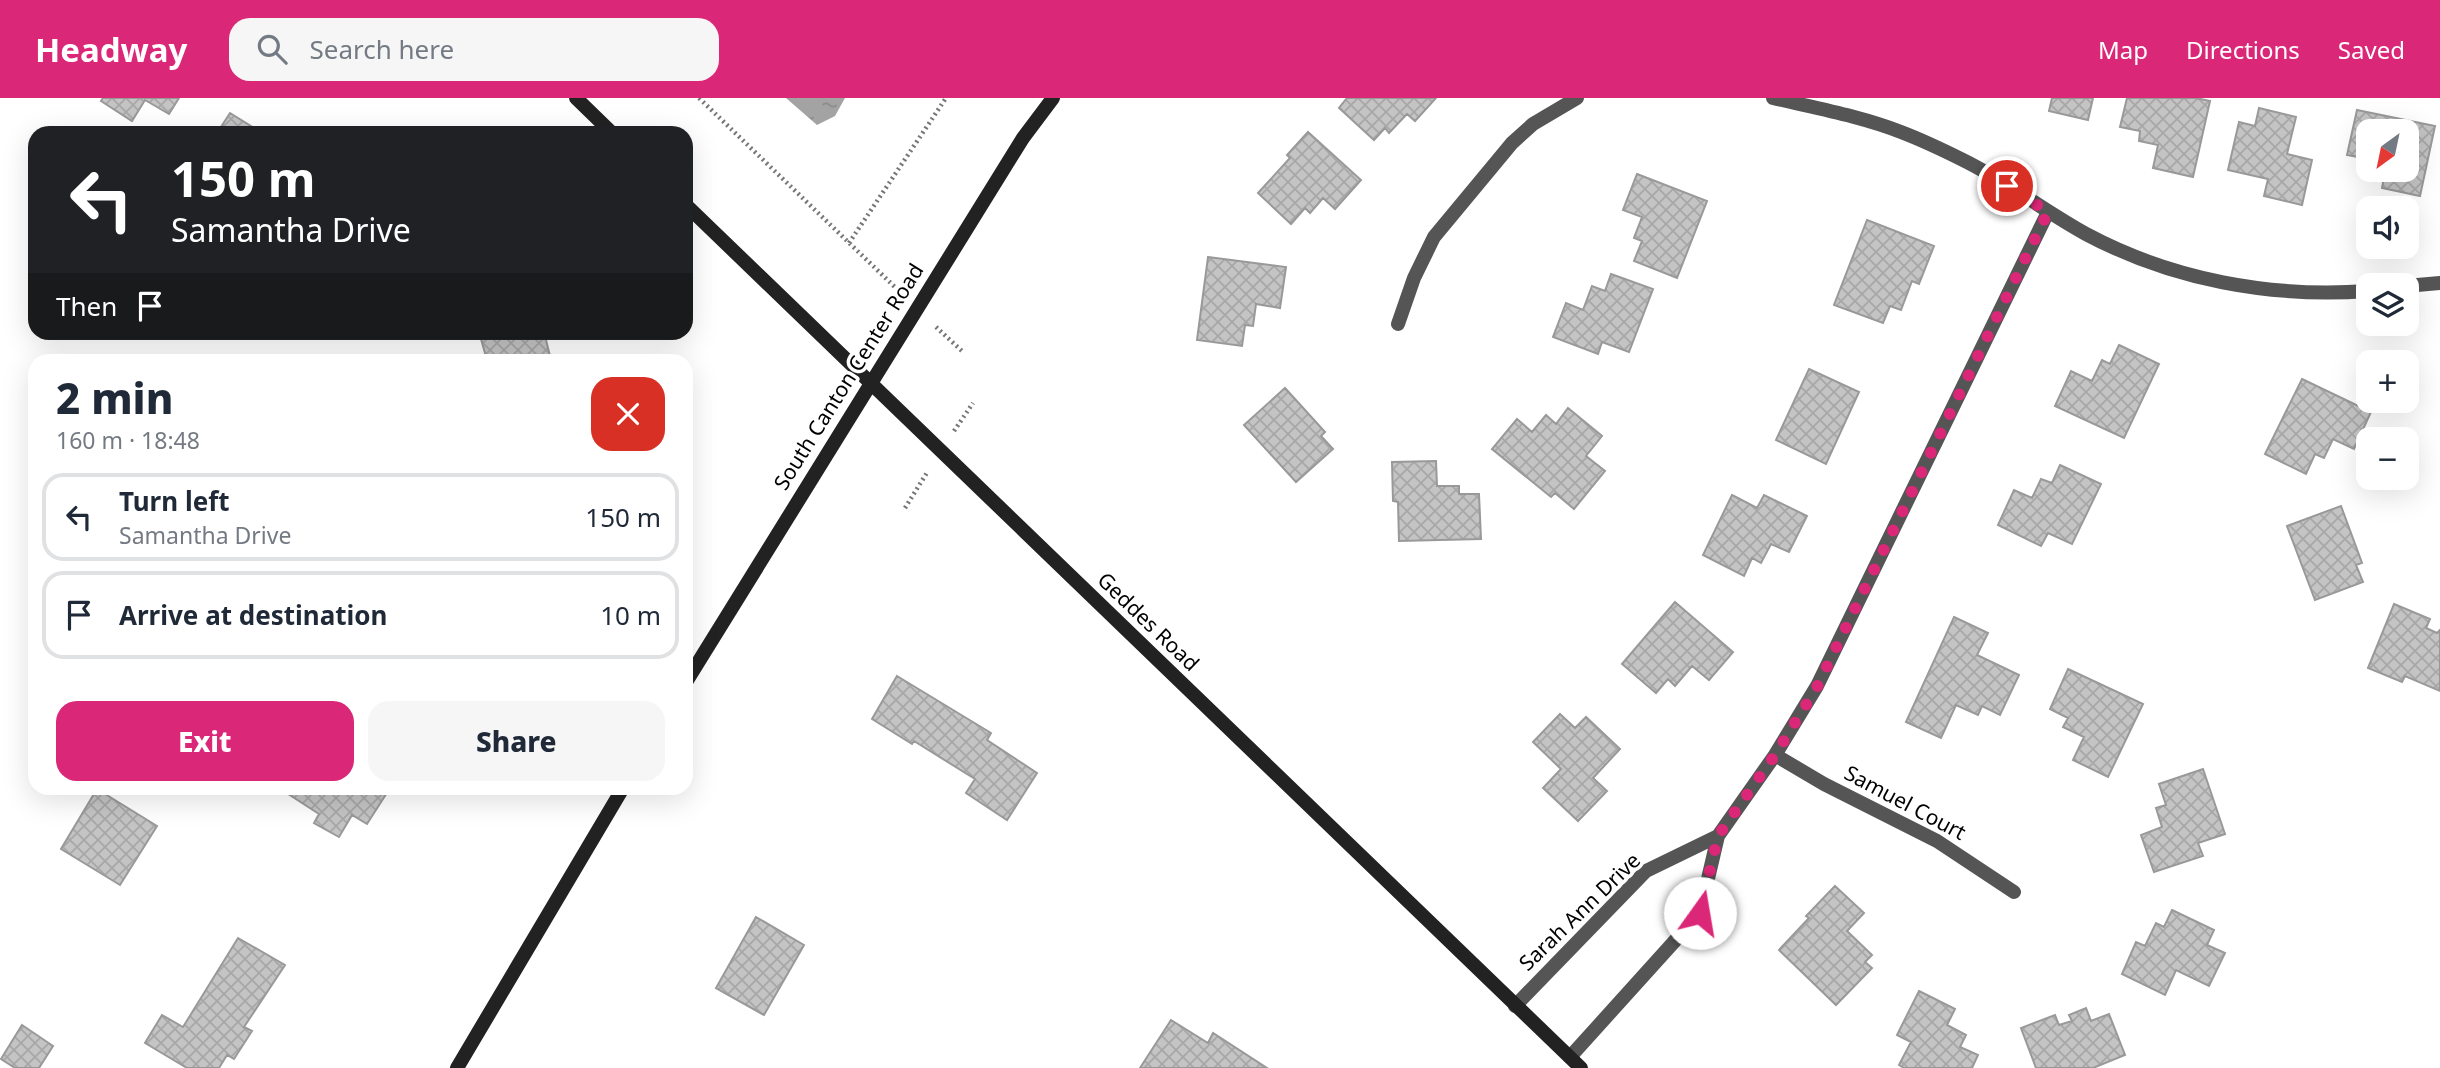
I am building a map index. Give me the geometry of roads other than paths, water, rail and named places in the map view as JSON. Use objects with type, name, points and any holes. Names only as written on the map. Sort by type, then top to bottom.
[{"type":"main road","points":[[576,98],[605,126]]},
{"type":"main road","name":"South Canton Center Road","points":[[693,671],[1023,138],[1053,98]]},
{"type":"main road","name":"Geddes Road","points":[[693,212],[1581,1068]]},
{"type":"main road","points":[[457,1068],[619,795]]},
{"type":"street","points":[[1398,324],[1414,278],[1434,237],[1512,143],[1533,124],[1577,98]]},
{"type":"street","points":[[1773,98],[1901,132],[1966,161],[2088,235],[2148,261],[2211,281],[2250,288],[2293,293],[2356,291]]},
{"type":"street","name":"Sarah Ann Drive","points":[[1570,1057],[1700,913],[1718,836],[1775,755],[1817,687],[2048,212]]},
{"type":"street","points":[[2419,285],[2440,283]]},
{"type":"street","name":"Samuel Court","points":[[1775,755],[1824,784],[1937,841],[2014,892]]},
{"type":"street","name":"Sarah Ann Drive","points":[[1515,1006],[1646,871],[1718,836]]},
{"type":"water","points":[[786,98],[845,98],[835,116],[817,125]]}]
